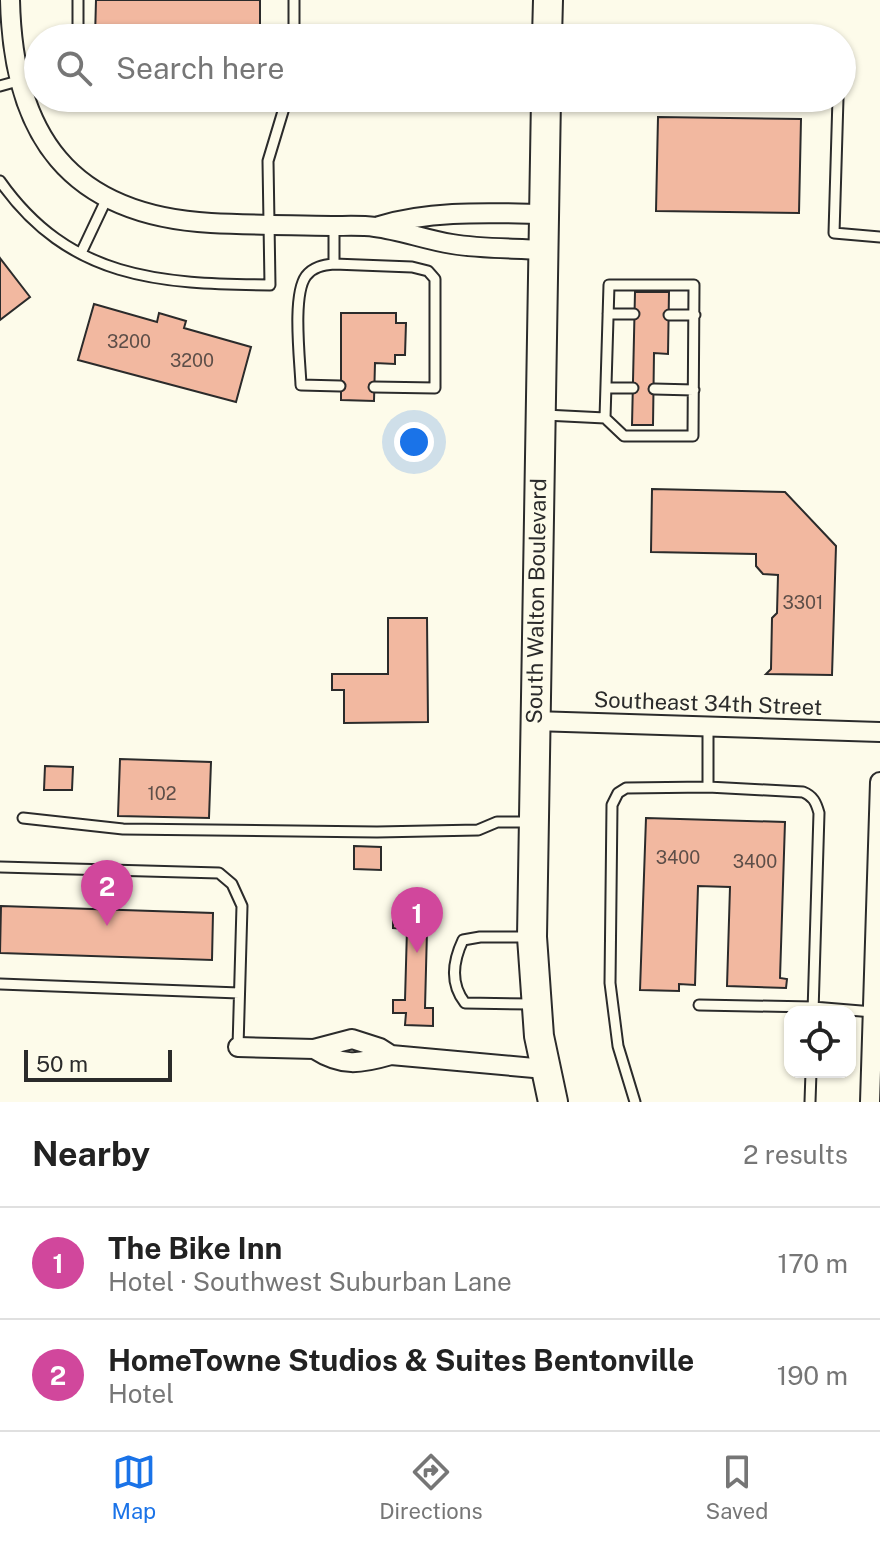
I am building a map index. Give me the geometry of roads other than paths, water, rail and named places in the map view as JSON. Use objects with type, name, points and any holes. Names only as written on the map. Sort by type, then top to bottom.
[{"type":"main road","points":[[547,24],[548,0]]},
{"type":"main road","name":"South Walton Boulevard","points":[[546,112],[532,937],[536,1004],[553,1102]]},
{"type":"street","points":[[10,0],[9,83],[24,107]]},
{"type":"street","points":[[27,112],[59,161],[107,198],[133,209],[175,220],[376,227],[451,244],[543,250]]},
{"type":"street","points":[[376,227],[437,216],[544,214]]},
{"type":"street","name":"Southeast 34th Street","points":[[534,721],[880,732]]},
{"type":"street","points":[[870,1102],[876,1012],[880,782]]},
{"type":"street","points":[[238,1047],[314,1049],[330,1059],[351,1063],[391,1055],[545,1069]]},
{"type":"lane","points":[[78,0],[78,24]]},
{"type":"lane","points":[[294,0],[294,24]]},
{"type":"lane","points":[[0,181],[43,231],[119,271],[174,283],[270,285],[268,161],[283,112]]},
{"type":"lane","points":[[838,112],[834,233],[880,237]]},
{"type":"lane","points":[[81,253],[107,198]]},
{"type":"lane","points":[[334,226],[334,264]]},
{"type":"lane","points":[[340,386],[301,385],[299,289],[307,274],[321,265],[334,264],[412,267],[428,271],[435,279],[435,388],[374,387]]},
{"type":"lane","points":[[540,415],[605,418],[624,436],[693,436],[694,285],[609,285],[605,418]]},
{"type":"lane","points":[[608,314],[634,314]]},
{"type":"lane","points":[[669,315],[695,315]]},
{"type":"lane","points":[[606,388],[633,388]]},
{"type":"lane","points":[[654,389],[694,390]]},
{"type":"lane","points":[[708,727],[708,787]]},
{"type":"lane","points":[[635,1102],[618,1046],[610,983],[612,805],[618,793],[626,788],[708,787],[811,795],[819,813],[813,1006]]},
{"type":"lane","points":[[23,818],[123,829],[377,832],[478,830],[497,822],[533,822]]},
{"type":"lane","points":[[0,867],[219,873],[232,884],[242,906],[238,1047]]},
{"type":"lane","points":[[532,937],[463,940],[455,956],[455,991],[465,1003],[536,1004]]},
{"type":"lane","points":[[0,984],[239,993]]},
{"type":"lane","points":[[699,1005],[784,1009]]},
{"type":"lane","points":[[856,1011],[876,1012]]},
{"type":"lane","points":[[810,1102],[811,1078]]},
{"type":"place","name":"HomeTowne Studios & Suites Bentonville","points":[[107,926]]},
{"type":"place","name":"The Bike Inn","points":[[417,953]]}]
